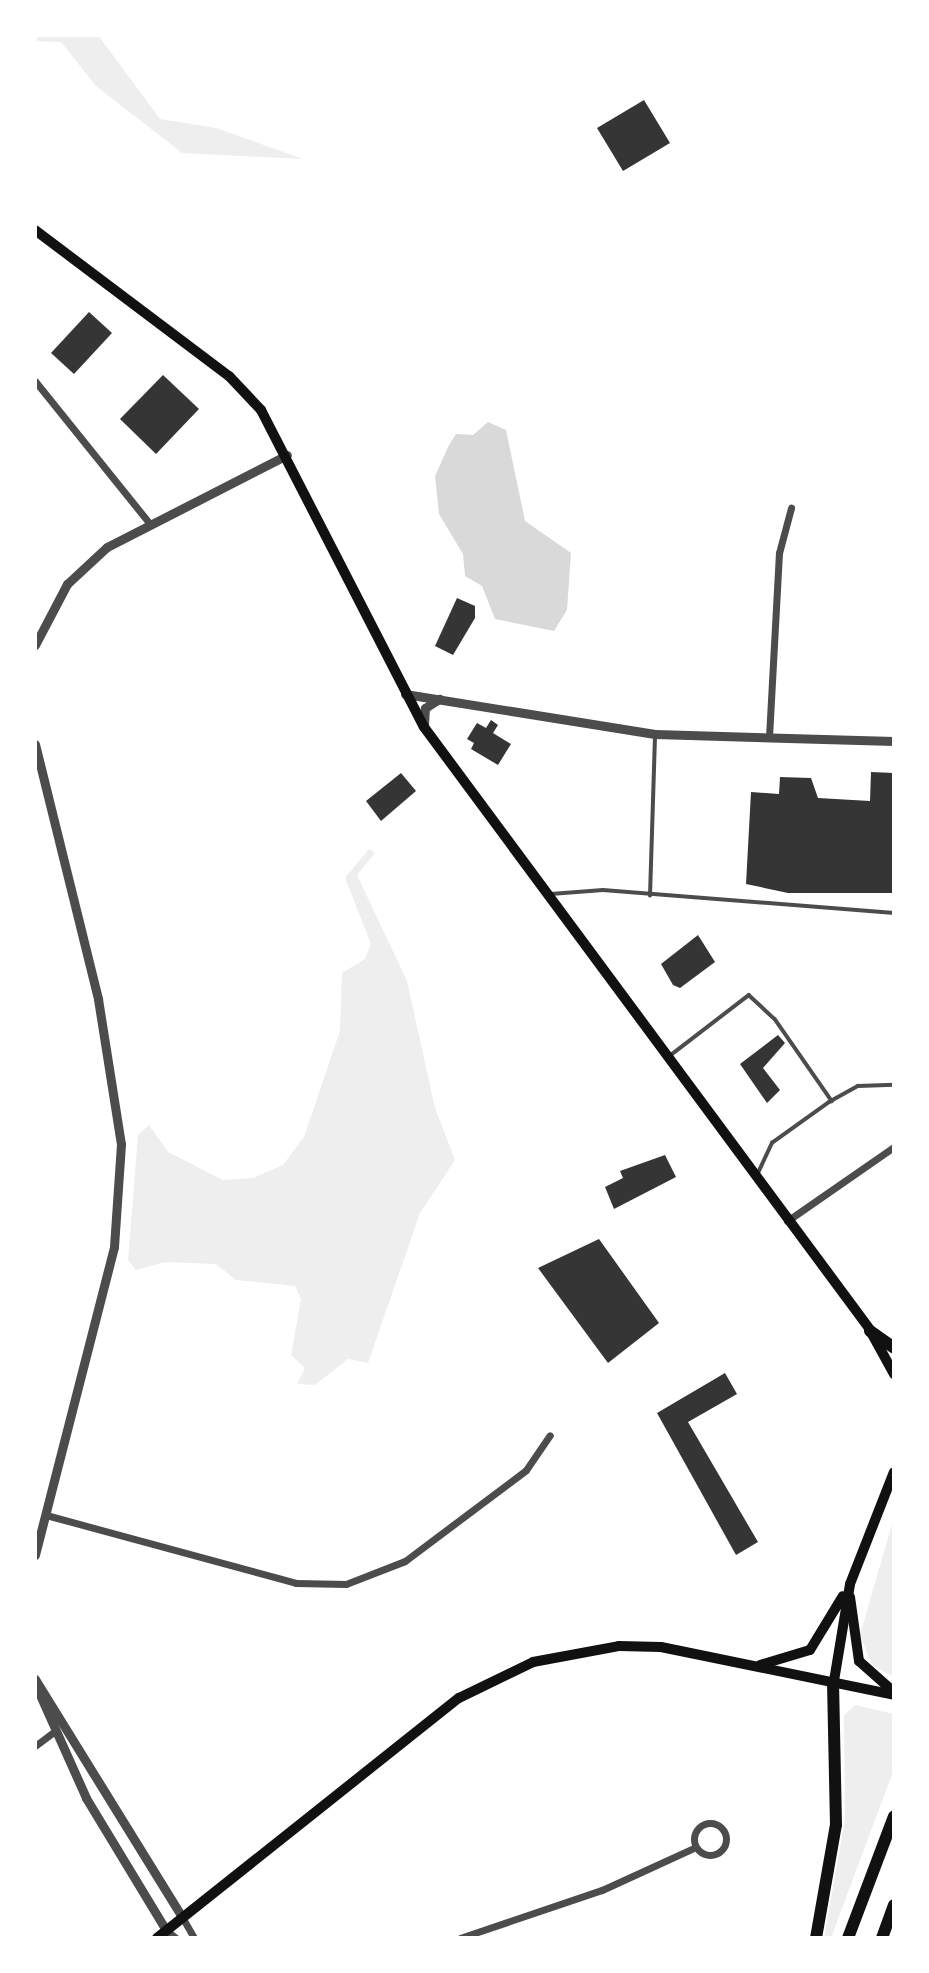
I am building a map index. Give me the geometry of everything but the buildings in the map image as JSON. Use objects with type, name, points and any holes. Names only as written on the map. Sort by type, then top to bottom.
[{"type":"highway","points":[[870,1331],[894,1348]]},
{"type":"highway","points":[[816,1938],[836,1825],[834,1687]]},
{"type":"highway","points":[[848,1938],[894,1816]]},
{"type":"highway","points":[[882,1938],[894,1905]]},
{"type":"main road","points":[[35,230],[229,376],[261,410],[287,455],[405,694],[424,727],[870,1331],[894,1374]]},
{"type":"main road","points":[[870,1331],[894,1354]]},
{"type":"main road","points":[[757,1665],[810,1650],[850,1584],[894,1472]]},
{"type":"main road","points":[[834,1687],[850,1584]]},
{"type":"main road","points":[[850,1584],[859,1661],[894,1694]]},
{"type":"main road","points":[[157,1938],[400,1741],[459,1698],[509,1671],[620,1646],[757,1665],[834,1687],[894,1694]]},
{"type":"street","points":[[35,381],[150,524]]},
{"type":"street","points":[[35,645],[51,607],[84,565],[150,524],[287,455]]},
{"type":"street","points":[[769,737],[779,554],[791,508]]},
{"type":"street","points":[[405,694],[454,699],[655,734],[894,741]]},
{"type":"street","points":[[424,727],[428,704],[454,699]]},
{"type":"street","points":[[35,744],[103,1021],[121,1144],[114,1247],[35,1555]]},
{"type":"street","points":[[787,1221],[894,1147]]},
{"type":"street","points":[[46,1515],[296,1583],[346,1584],[416,1553],[526,1470],[550,1435]]},
{"type":"street","points":[[35,1682],[194,1938]]},
{"type":"street","points":[[35,1682],[52,1733],[166,1930],[176,1938]]},
{"type":"street","points":[[35,1746],[52,1733]]},
{"type":"street","points":[[460,1938],[614,1886],[696,1847],[718,1853],[724,1831],[703,1824],[695,1834],[696,1847]]},
{"type":"lane","points":[[650,896],[655,734]]},
{"type":"lane","points":[[543,890],[559,896],[612,894],[894,912]]},
{"type":"lane","points":[[666,1058],[749,995],[775,1019],[832,1101]]},
{"type":"lane","points":[[757,1179],[772,1143],[832,1101],[858,1086],[894,1085]]},
{"type":"shaded area","points":[[35,35],[98,35],[160,119],[216,128],[303,159],[182,153],[96,86],[61,42],[35,41]]},
{"type":"shaded area","points":[[488,422],[506,430],[525,521],[571,553],[567,610],[554,631],[495,619],[482,586],[465,576],[463,554],[439,514],[435,476],[449,445],[456,434],[473,435]]},
{"type":"shaded area","points":[[369,849],[375,853],[357,875],[407,981],[435,1108],[455,1160],[420,1213],[368,1363],[348,1359],[315,1385],[297,1384],[305,1368],[291,1355],[301,1299],[295,1286],[236,1280],[216,1264],[165,1262],[136,1270],[128,1260],[138,1135],[149,1125],[168,1152],[223,1180],[253,1178],[283,1165],[304,1137],[340,1031],[342,973],[365,959],[371,944],[345,878]]},
{"type":"shaded area","points":[[894,1517],[894,1677],[872,1665],[860,1635]]},
{"type":"shaded area","points":[[855,1705],[894,1714],[894,1769],[831,1938],[824,1938],[845,1819],[844,1715]]}]
